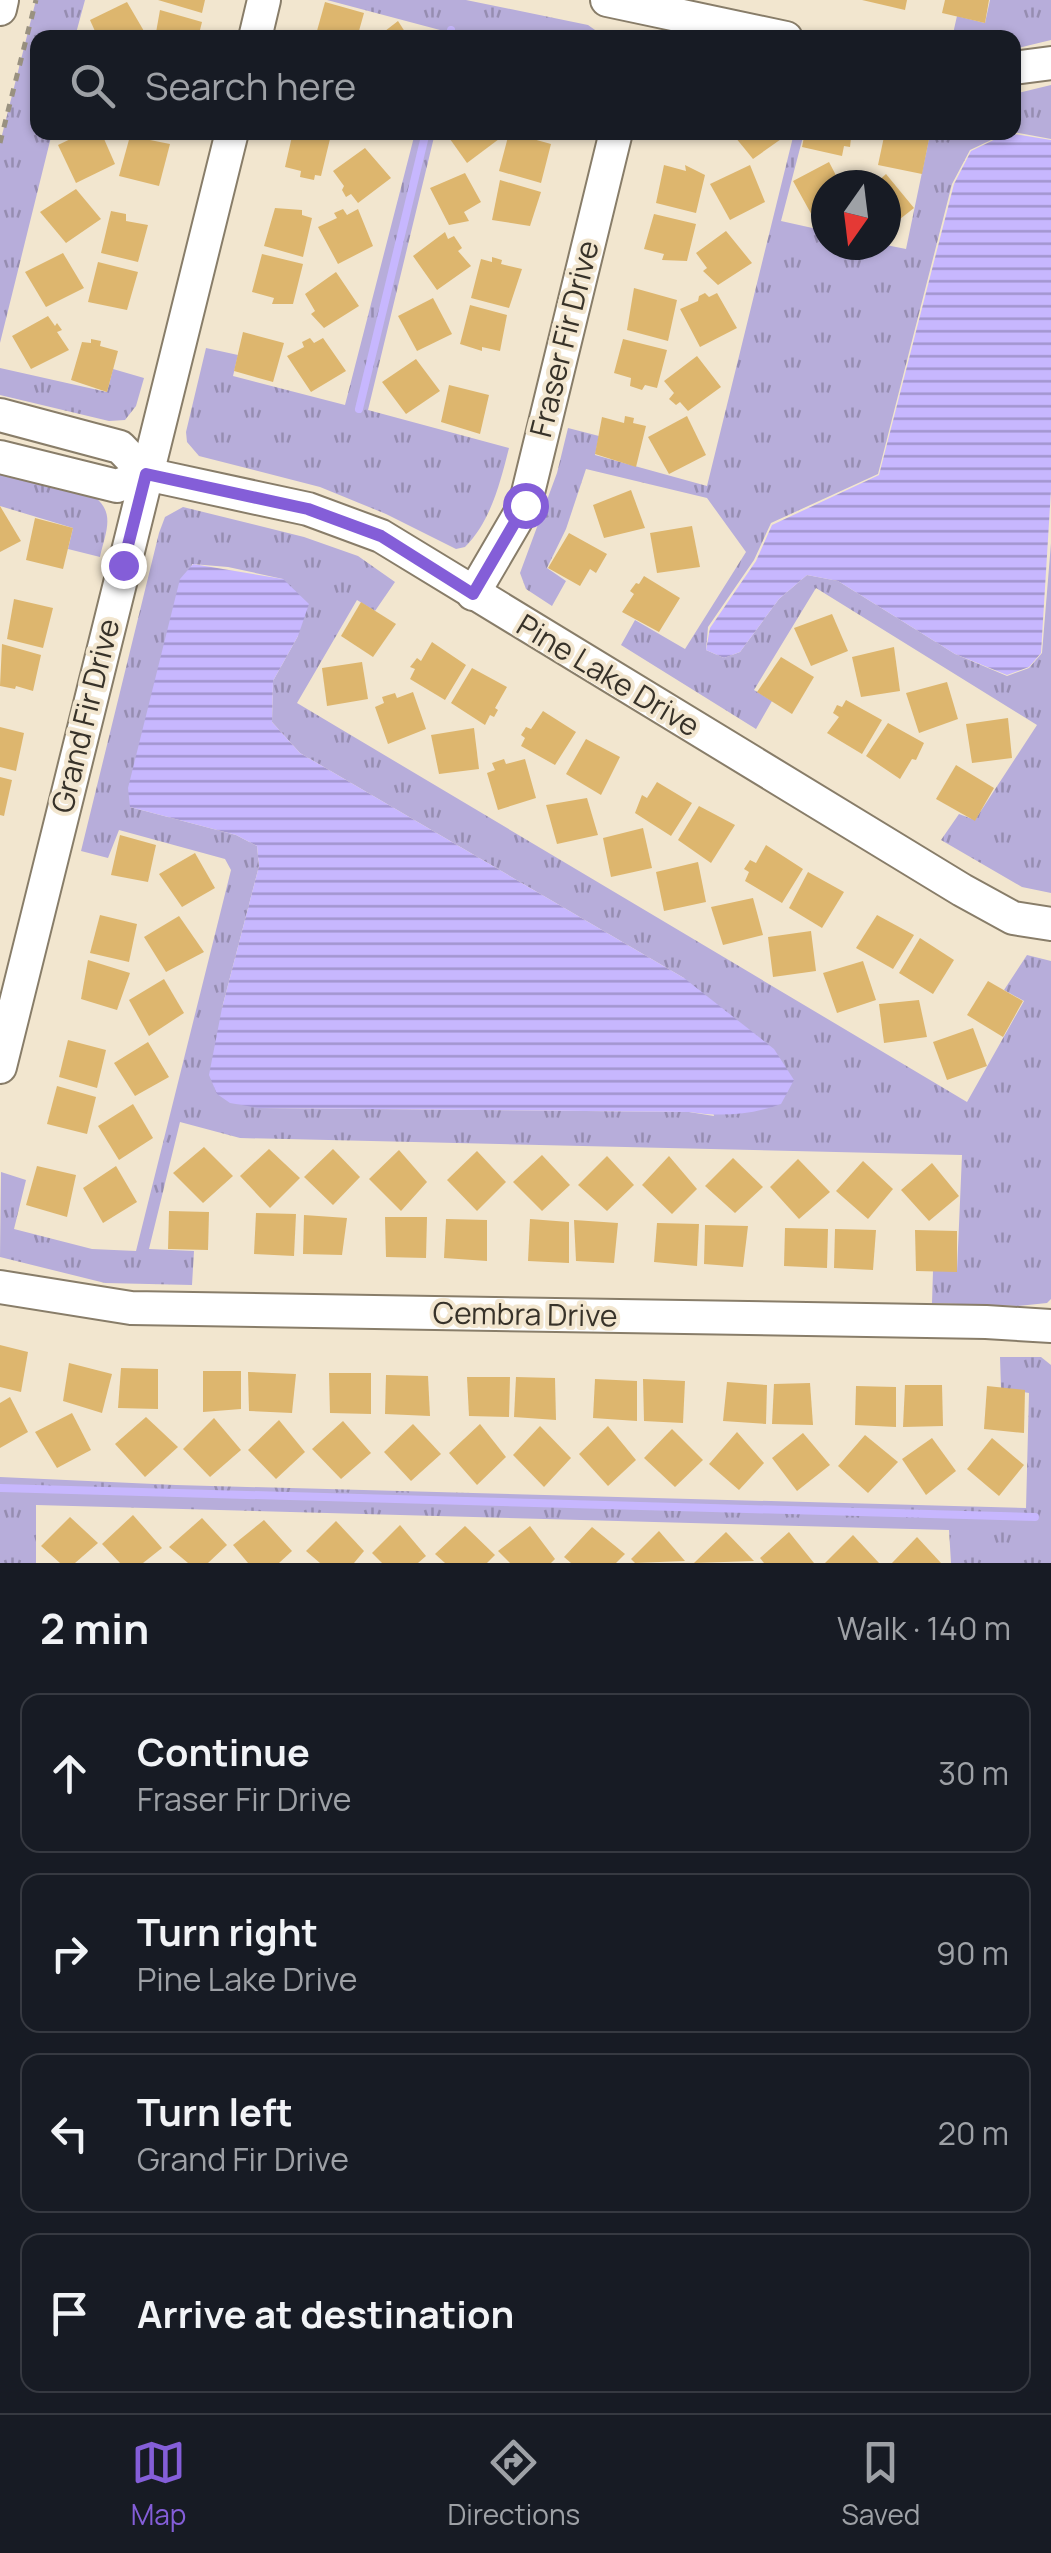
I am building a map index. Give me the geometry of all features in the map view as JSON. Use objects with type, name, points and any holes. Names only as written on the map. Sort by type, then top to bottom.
[{"type":"street","points":[[0,9],[2,0]]},
{"type":"street","points":[[256,30],[264,0]]},
{"type":"street","points":[[607,0],[642,23],[709,30]]},
{"type":"street","points":[[1021,67],[1051,63]]},
{"type":"street","name":"Grand Fir Drive","points":[[0,1067],[230,140]]},
{"type":"street","name":"Fraser Fir Drive","points":[[473,594],[525,505],[614,140]]},
{"type":"street","name":"Pine Lake Drive","points":[[0,415],[120,447],[146,474],[308,509],[381,536],[962,890],[1014,918],[1051,924]]},
{"type":"street","name":"Pine Lake Drive","points":[[0,457],[116,486],[146,474]]},
{"type":"street","name":"Cembra Drive","points":[[0,1288],[131,1308],[1051,1326]]},
{"type":"path","points":[[0,143],[36,0]]},
{"type":"green space","points":[[36,0],[85,0],[77,30],[30,30],[30,140],[50,140],[0,343],[0,143]]},
{"type":"green space","points":[[327,0],[466,0],[588,25],[595,30],[440,30]]},
{"type":"green space","points":[[990,0],[1051,0],[1051,40],[1021,47],[1021,30],[954,30],[957,16],[985,23]]},
{"type":"green space","points":[[1051,85],[1051,139],[1021,133],[1021,92]]},
{"type":"green space","points":[[413,140],[433,140],[368,410],[509,448],[488,513],[465,547],[456,549],[320,487],[199,456],[187,442],[206,348],[238,355],[233,376],[345,405]]},
{"type":"green space","points":[[792,140],[802,140],[781,221],[811,228],[811,260],[901,260],[929,140],[991,140],[970,150],[952,184],[878,474],[771,523],[754,560],[708,627],[706,650],[724,658],[740,652],[779,599],[807,575],[838,581],[955,654],[1007,676],[1029,668],[1042,653],[1051,543],[1051,893],[1022,887],[941,840],[959,814],[975,820],[1037,725],[816,588],[754,690],[772,701],[756,729],[621,645],[635,620],[685,649],[746,552],[707,498],[586,469],[566,529],[547,568],[566,581],[552,606],[526,589],[520,573],[557,473],[568,428],[599,436],[595,455],[707,486]]},
{"type":"green space","points":[[0,368],[107,392],[113,369],[144,378],[136,406],[125,420],[109,421],[0,395]]},
{"type":"green space","points":[[0,474],[95,497],[107,517],[100,557],[68,549],[73,528],[0,506]]},
{"type":"green space","points":[[183,507],[304,537],[358,556],[395,582],[375,611],[357,600],[297,703],[967,1102],[1024,1001],[1004,990],[1027,955],[1051,961],[1051,1299],[1047,1303],[1018,1306],[932,1303],[933,1271],[957,1271],[962,1155],[240,1138],[180,1122],[149,1249],[194,1251],[192,1285],[105,1283],[0,1257],[1,1172],[26,1180],[14,1229],[92,1249],[136,1251],[231,870],[225,859],[119,830],[108,858],[81,851],[165,517]],"holes":[[[192,564],[283,579],[298,636],[273,681],[272,722],[300,753],[684,978],[714,1116],[689,1112],[259,1108],[222,1008],[259,866],[257,846],[236,835],[130,807]]]},
{"type":"green space","points":[[1000,1357],[1041,1357],[1051,1365],[1051,1563],[951,1563],[949,1530],[36,1505],[36,1563],[0,1563],[0,1477],[1026,1508],[1029,1393],[1001,1388]]},
{"type":"shaded area","points":[[1021,135],[1051,140],[1051,490],[1041,653],[1029,667],[1007,675],[955,654],[838,581],[807,575],[779,599],[740,652],[724,658],[706,650],[710,628],[756,561],[772,525],[879,475],[954,184],[971,151],[994,140],[1021,140]]},
{"type":"shaded area","points":[[193,564],[283,579],[309,604],[298,636],[273,681],[272,722],[300,753],[684,978],[774,1049],[794,1080],[781,1104],[724,1115],[259,1108],[230,1103],[217,1094],[209,1075],[259,866],[257,846],[236,835],[130,807],[128,788],[180,579]]},
{"type":"building","points":[[158,0],[205,0],[202,13]]},
{"type":"building","points":[[862,0],[907,0],[905,10]]},
{"type":"building","points":[[945,0],[989,0],[985,23],[942,13]]},
{"type":"building","points":[[127,2],[143,30],[94,30],[90,20]]},
{"type":"building","points":[[325,2],[364,13],[359,30],[317,30]]},
{"type":"building","points":[[160,10],[202,22],[200,30],[156,30]]},
{"type":"building","points":[[398,21],[404,30],[386,30]]},
{"type":"building","points":[[68,140],[104,140],[115,164],[76,183],[58,145]]},
{"type":"building","points":[[129,140],[170,144],[159,186],[119,176]]},
{"type":"building","points":[[291,140],[330,140],[321,176],[315,175],[314,180],[300,177],[301,171],[285,167]]},
{"type":"building","points":[[451,140],[498,140],[467,163]]},
{"type":"building","points":[[507,140],[551,144],[541,183],[499,171]]},
{"type":"building","points":[[738,140],[780,140],[753,159]]},
{"type":"building","points":[[803,140],[851,140],[850,147],[844,146],[842,156],[802,147]]},
{"type":"building","points":[[883,140],[929,140],[922,174],[878,165]]},
{"type":"building","points":[[365,148],[391,178],[358,203],[351,194],[346,197],[344,186],[333,171]]},
{"type":"building","points":[[829,162],[833,170],[814,170]]},
{"type":"building","points":[[664,165],[686,171],[685,165],[705,175],[696,213],[656,203]]},
{"type":"building","points":[[750,165],[765,202],[730,220],[710,184]]},
{"type":"building","points":[[811,172],[811,214],[793,181]]},
{"type":"building","points":[[465,173],[481,202],[464,212],[469,221],[449,225],[430,188]]},
{"type":"building","points":[[500,180],[541,192],[530,226],[492,220]]},
{"type":"building","points":[[76,189],[101,219],[66,243],[40,212]]},
{"type":"building","points":[[901,192],[914,208],[901,218]]},
{"type":"building","points":[[275,208],[302,210],[302,215],[312,218],[303,257],[264,246]]},
{"type":"building","points":[[343,209],[347,215],[358,209],[373,246],[338,264],[318,227],[337,218],[334,213]]},
{"type":"building","points":[[111,211],[126,214],[126,221],[148,225],[138,262],[101,253]]},
{"type":"building","points":[[654,214],[696,224],[687,261],[662,260],[664,254],[644,249]]},
{"type":"building","points":[[726,231],[752,263],[718,285],[703,271],[707,268],[696,253]]},
{"type":"building","points":[[445,232],[448,239],[454,236],[462,248],[458,251],[471,266],[437,290],[413,256]]},
{"type":"building","points":[[63,253],[84,288],[46,307],[25,272]]},
{"type":"building","points":[[262,254],[303,264],[293,304],[272,304],[274,298],[252,292]]},
{"type":"building","points":[[492,257],[502,260],[501,264],[522,269],[509,308],[471,298],[481,259],[492,262]]},
{"type":"building","points":[[98,262],[138,272],[127,310],[88,302]]},
{"type":"building","points":[[336,272],[359,306],[324,328],[311,314],[315,311],[305,294]]},
{"type":"building","points":[[634,288],[677,300],[668,341],[627,330]]},
{"type":"building","points":[[705,293],[709,297],[717,293],[737,328],[700,347],[680,309]]},
{"type":"building","points":[[433,298],[452,334],[417,351],[398,316]]},
{"type":"building","points":[[470,305],[507,315],[500,351],[482,347],[482,351],[460,344]]},
{"type":"building","points":[[48,316],[62,330],[57,332],[69,350],[31,369],[12,336]]},
{"type":"building","points":[[243,332],[284,343],[273,382],[234,371]]},
{"type":"building","points":[[310,338],[314,343],[323,338],[346,371],[311,392],[287,356],[304,347],[302,342]]},
{"type":"building","points":[[91,339],[118,351],[107,392],[71,380],[82,342],[91,343]]},
{"type":"building","points":[[623,339],[667,350],[657,388],[645,385],[642,390],[630,386],[631,378],[614,373]]},
{"type":"building","points":[[697,356],[721,387],[688,411],[680,402],[676,405],[669,399],[674,393],[664,381]]},
{"type":"building","points":[[416,359],[440,391],[406,414],[382,382]]},
{"type":"building","points":[[449,385],[489,395],[480,434],[441,422]]},
{"type":"building","points":[[625,416],[646,426],[636,467],[595,454],[602,417],[624,423]]},
{"type":"building","points":[[687,416],[706,455],[669,474],[648,437]]},
{"type":"building","points":[[631,490],[645,528],[604,538],[593,505]]},
{"type":"building","points":[[0,506],[21,541],[0,552]]},
{"type":"building","points":[[35,518],[73,528],[63,569],[26,560]]},
{"type":"building","points":[[692,526],[700,567],[657,573],[650,533]]},
{"type":"building","points":[[569,533],[607,554],[596,573],[590,569],[580,586],[548,568]]},
{"type":"building","points":[[644,576],[680,598],[659,632],[622,612],[634,594],[630,591]]},
{"type":"building","points":[[14,599],[53,608],[43,648],[7,639]]},
{"type":"building","points":[[361,602],[396,624],[373,657],[341,636]]},
{"type":"building","points":[[832,614],[848,651],[811,666],[794,628]]},
{"type":"building","points":[[432,642],[466,665],[445,700],[410,679],[415,669],[410,667],[417,658],[421,661]]},
{"type":"building","points":[[2,644],[41,655],[33,691],[0,686]]},
{"type":"building","points":[[894,647],[900,691],[861,697],[852,657]]},
{"type":"building","points":[[781,657],[814,677],[792,714],[757,692]]},
{"type":"building","points":[[362,662],[368,699],[327,706],[322,668]]},
{"type":"building","points":[[472,668],[507,687],[494,717],[490,715],[485,725],[451,703]]},
{"type":"building","points":[[947,682],[958,719],[919,733],[906,693]]},
{"type":"building","points":[[413,692],[426,729],[388,744],[375,707],[384,703],[382,697],[395,693],[397,698]]},
{"type":"building","points":[[846,700],[882,720],[862,754],[827,733],[839,717],[833,713],[837,705],[842,707]]},
{"type":"building","points":[[543,711],[576,732],[555,765],[521,746],[526,727],[531,729]]},
{"type":"building","points":[[1008,718],[1012,758],[972,763],[966,724]]},
{"type":"building","points":[[888,723],[924,743],[900,779],[866,756]]},
{"type":"building","points":[[0,727],[24,733],[16,771],[0,767]]},
{"type":"building","points":[[474,728],[479,769],[439,774],[431,735]]},
{"type":"building","points":[[586,739],[620,757],[601,795],[566,774]]},
{"type":"building","points":[[504,759],[506,764],[525,759],[536,798],[498,810],[487,773],[495,770],[492,763]]},
{"type":"building","points":[[956,765],[994,788],[975,821],[936,799]]},
{"type":"building","points":[[0,777],[12,780],[4,816],[0,815]]},
{"type":"building","points":[[657,782],[692,803],[671,836],[635,813],[642,795],[647,798]]},
{"type":"building","points":[[587,798],[598,835],[557,844],[546,805]]},
{"type":"building","points":[[699,806],[735,825],[711,863],[678,840]]},
{"type":"building","points":[[643,828],[652,868],[611,877],[603,838]]},
{"type":"building","points":[[120,835],[156,845],[148,882],[111,875]]},
{"type":"building","points":[[766,845],[803,869],[782,903],[745,881],[749,872],[744,869],[750,860],[756,863]]},
{"type":"building","points":[[195,853],[215,888],[182,907],[159,874]]},
{"type":"building","points":[[698,862],[706,902],[664,911],[656,872]]},
{"type":"building","points":[[808,872],[844,892],[822,928],[789,908]]},
{"type":"building","points":[[753,898],[763,935],[723,945],[711,907]]},
{"type":"building","points":[[100,915],[137,924],[129,962],[90,953]]},
{"type":"building","points":[[877,915],[914,935],[893,969],[856,948]]},
{"type":"building","points":[[179,916],[204,952],[166,972],[144,937]]},
{"type":"building","points":[[811,931],[816,971],[773,977],[768,937]]},
{"type":"building","points":[[920,938],[954,960],[933,994],[899,973]]},
{"type":"building","points":[[88,960],[130,973],[117,1010],[81,999]]},
{"type":"building","points":[[863,961],[876,1000],[837,1013],[823,973]]},
{"type":"building","points":[[164,979],[184,1013],[149,1036],[129,1000]]},
{"type":"building","points":[[988,981],[1023,1001],[1003,1037],[967,1015]]},
{"type":"building","points":[[919,1000],[927,1037],[884,1043],[879,1004]]},
{"type":"building","points":[[973,1028],[987,1066],[947,1080],[933,1042]]},
{"type":"building","points":[[68,1040],[106,1050],[97,1088],[59,1077]]},
{"type":"building","points":[[148,1042],[169,1077],[135,1096],[114,1063]]},
{"type":"building","points":[[57,1086],[96,1097],[87,1134],[47,1124]]},
{"type":"building","points":[[133,1104],[153,1138],[119,1160],[98,1126]]},
{"type":"building","points":[[204,1147],[233,1176],[203,1203],[173,1173]]},
{"type":"building","points":[[269,1149],[300,1178],[270,1208],[240,1176]]},
{"type":"building","points":[[333,1149],[360,1177],[333,1205],[304,1177]]},
{"type":"building","points":[[399,1150],[427,1182],[401,1211],[369,1179]]},
{"type":"building","points":[[477,1151],[506,1182],[477,1211],[447,1180]]},
{"type":"building","points":[[542,1155],[570,1185],[542,1211],[513,1182]]},
{"type":"building","points":[[607,1156],[634,1185],[607,1211],[578,1185]]},
{"type":"building","points":[[669,1156],[697,1189],[672,1214],[642,1185]]},
{"type":"building","points":[[733,1158],[763,1187],[735,1213],[705,1186]]},
{"type":"building","points":[[798,1159],[830,1192],[799,1219],[770,1187]]},
{"type":"building","points":[[863,1161],[893,1189],[868,1219],[836,1191]]},
{"type":"building","points":[[932,1163],[959,1196],[929,1221],[901,1190]]},
{"type":"building","points":[[37,1166],[76,1175],[67,1217],[26,1205]]},
{"type":"building","points":[[116,1166],[137,1202],[103,1223],[83,1188]]},
{"type":"building","points":[[169,1211],[209,1212],[208,1250],[168,1249]]},
{"type":"building","points":[[256,1213],[296,1214],[294,1256],[254,1254]]},
{"type":"building","points":[[304,1215],[347,1218],[342,1255],[303,1254]]},
{"type":"building","points":[[385,1217],[427,1217],[426,1258],[386,1257]]},
{"type":"building","points":[[446,1219],[487,1220],[487,1261],[444,1258]]},
{"type":"building","points":[[530,1219],[569,1222],[569,1263],[528,1261]]},
{"type":"building","points":[[574,1220],[618,1223],[614,1263],[576,1261]]},
{"type":"building","points":[[657,1223],[699,1224],[697,1266],[654,1262]]},
{"type":"building","points":[[705,1225],[748,1226],[743,1267],[704,1264]]},
{"type":"building","points":[[785,1228],[828,1229],[827,1268],[784,1266]]},
{"type":"building","points":[[835,1229],[876,1230],[873,1270],[834,1268]]},
{"type":"building","points":[[915,1230],[957,1231],[957,1272],[916,1271]]},
{"type":"building","points":[[0,1345],[28,1352],[21,1392],[0,1387]]},
{"type":"building","points":[[69,1363],[112,1374],[102,1413],[63,1401]]},
{"type":"building","points":[[121,1368],[158,1369],[158,1409],[118,1408]]},
{"type":"building","points":[[203,1371],[241,1371],[241,1409],[203,1412]]},
{"type":"building","points":[[248,1372],[296,1374],[292,1413],[249,1411]]},
{"type":"building","points":[[329,1373],[371,1373],[371,1414],[330,1413]]},
{"type":"building","points":[[386,1375],[428,1376],[430,1416],[385,1414]]},
{"type":"building","points":[[467,1377],[510,1377],[509,1417],[469,1416]]},
{"type":"building","points":[[516,1377],[555,1378],[556,1420],[514,1417]]},
{"type":"building","points":[[595,1379],[637,1381],[637,1421],[593,1418]]},
{"type":"building","points":[[643,1379],[685,1381],[683,1423],[644,1421]]},
{"type":"building","points":[[727,1382],[767,1385],[766,1424],[723,1421]]},
{"type":"building","points":[[810,1383],[813,1425],[772,1424],[774,1384]]},
{"type":"building","points":[[905,1385],[942,1385],[943,1426],[903,1427]]},
{"type":"building","points":[[856,1386],[896,1387],[896,1427],[855,1425]]},
{"type":"building","points":[[987,1386],[1025,1390],[1024,1433],[984,1429]]},
{"type":"building","points":[[10,1397],[28,1432],[0,1448],[0,1403]]},
{"type":"building","points":[[72,1413],[91,1450],[57,1468],[35,1432]]},
{"type":"building","points":[[146,1417],[178,1447],[145,1477],[115,1444]]},
{"type":"building","points":[[214,1418],[241,1450],[210,1477],[183,1449]]},
{"type":"building","points":[[279,1420],[305,1452],[276,1479],[248,1450]]},
{"type":"building","points":[[343,1421],[371,1453],[341,1479],[312,1449]]},
{"type":"building","points":[[413,1424],[441,1454],[411,1481],[384,1452]]},
{"type":"building","points":[[480,1424],[506,1457],[477,1485],[449,1453]]},
{"type":"building","points":[[540,1426],[571,1458],[544,1487],[513,1455]]},
{"type":"building","points":[[608,1426],[636,1460],[608,1486],[579,1454]]},
{"type":"building","points":[[672,1429],[703,1460],[675,1487],[644,1458]]},
{"type":"building","points":[[737,1432],[764,1463],[739,1490],[709,1464]]},
{"type":"building","points":[[803,1433],[830,1465],[797,1491],[772,1458]]},
{"type":"building","points":[[865,1435],[898,1462],[868,1493],[838,1466]]},
{"type":"building","points":[[932,1438],[956,1471],[926,1495],[902,1459]]},
{"type":"building","points":[[992,1438],[1024,1465],[999,1496],[967,1469]]},
{"type":"building","points":[[133,1515],[162,1548],[143,1563],[120,1563],[102,1544]]},
{"type":"building","points":[[70,1517],[98,1543],[75,1563],[60,1563],[41,1546]]},
{"type":"building","points":[[202,1518],[227,1545],[208,1563],[188,1563],[169,1547]]},
{"type":"building","points":[[264,1520],[292,1551],[279,1563],[248,1563],[233,1545]]},
{"type":"building","points":[[336,1521],[364,1551],[354,1563],[320,1563],[306,1551]]},
{"type":"building","points":[[400,1525],[426,1556],[418,1563],[382,1563],[372,1553]]},
{"type":"building","points":[[465,1526],[495,1555],[487,1563],[445,1563],[435,1554]]},
{"type":"building","points":[[530,1526],[555,1559],[551,1563],[510,1563],[498,1551]]},
{"type":"building","points":[[592,1527],[625,1554],[616,1563],[571,1563],[564,1557]]},
{"type":"building","points":[[659,1531],[685,1561],[635,1563],[631,1559]]},
{"type":"building","points":[[726,1532],[754,1561],[694,1563]]},
{"type":"building","points":[[789,1532],[814,1563],[764,1563],[760,1558]]},
{"type":"building","points":[[853,1535],[879,1563],[825,1563]]},
{"type":"building","points":[[917,1537],[941,1563],[892,1563]]},
{"type":"waterway","points":[[359,409],[424,140]]},
{"type":"waterway","points":[[0,1488],[1035,1517]]},
{"type":"route","points":[[123,565],[146,474],[308,509],[381,536],[473,594],[525,505]]}]
